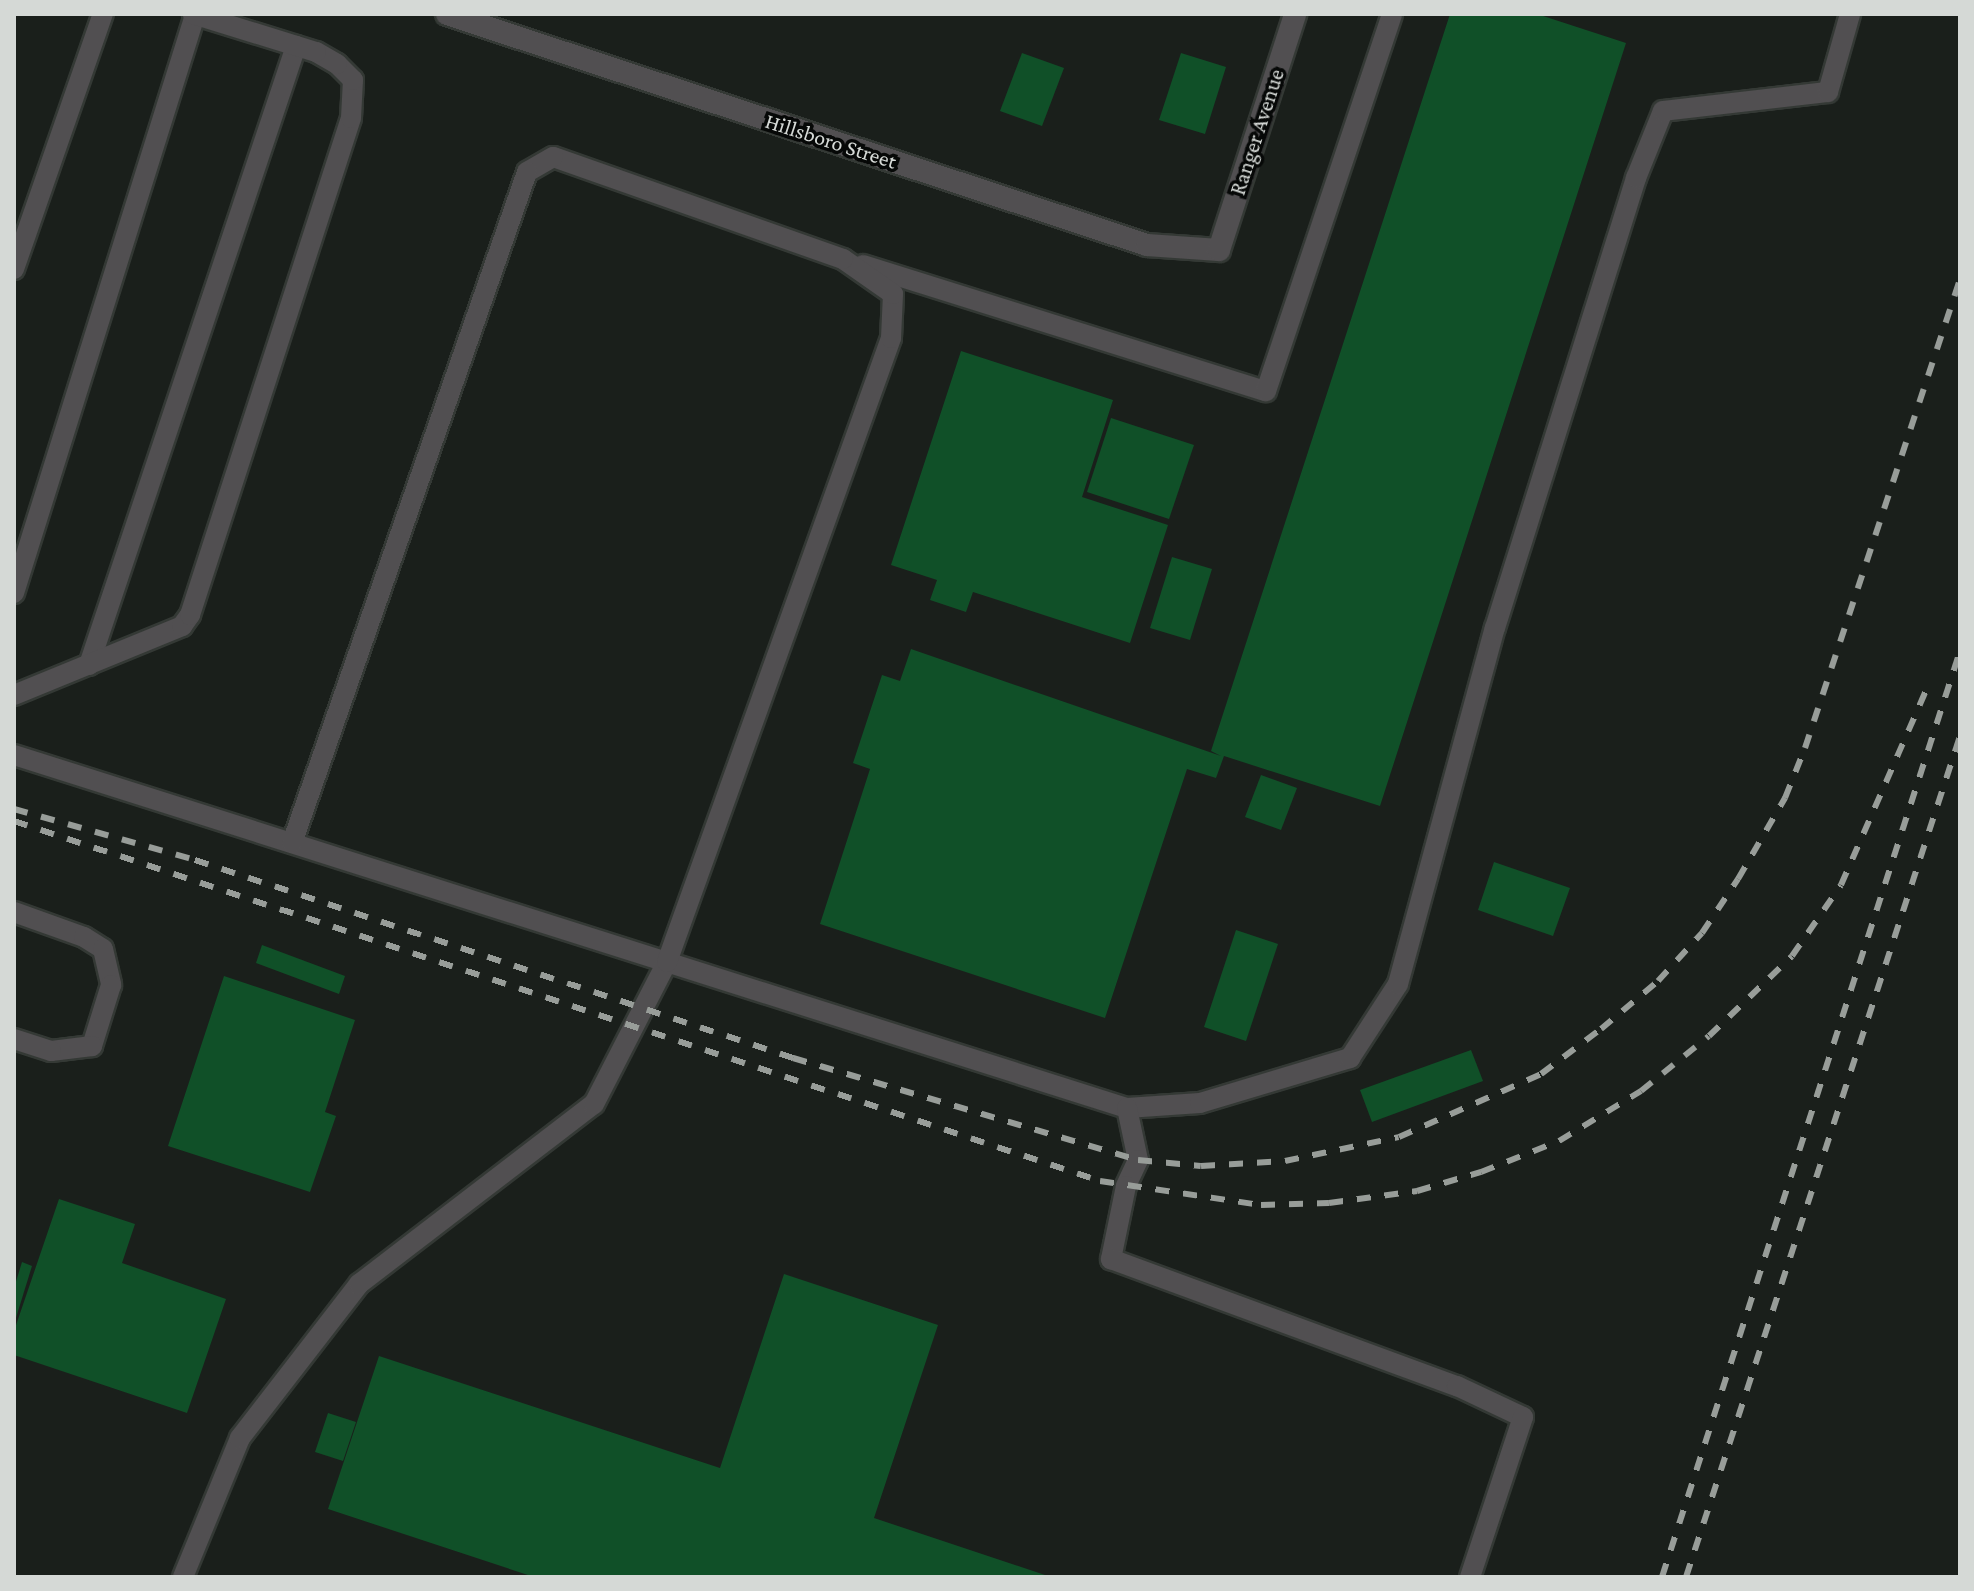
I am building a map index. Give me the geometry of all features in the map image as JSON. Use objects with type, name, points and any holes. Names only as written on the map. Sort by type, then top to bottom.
[{"type":"street","name":"Hillsboro Street","points":[[447,14],[1147,245],[1219,250]]},
{"type":"street","name":"Ranger Avenue","points":[[1219,250],[1295,14]]},
{"type":"lane","points":[[14,269],[103,14]]},
{"type":"lane","points":[[14,593],[194,14],[296,46],[337,64],[353,80],[351,118],[190,615],[182,626],[14,695]]},
{"type":"lane","points":[[292,843],[527,172],[553,157],[843,259],[1266,391],[1392,14]]},
{"type":"lane","points":[[14,755],[1127,1108],[1200,1103],[1350,1058],[1398,984],[1495,628],[1636,178],[1663,111],[1828,92],[1850,14]]},
{"type":"lane","points":[[89,665],[296,46]]},
{"type":"lane","points":[[183,1577],[240,1438],[359,1284],[594,1104],[667,962],[891,338],[893,294],[843,259]]},
{"type":"lane","points":[[14,912],[84,937],[103,949],[111,985],[92,1046],[51,1051],[14,1039]]},
{"type":"lane","points":[[1127,1108],[1138,1160],[1126,1186],[1111,1259],[1457,1386],[1523,1417],[1470,1577]]},
{"type":"building","points":[[1450,14],[1537,14],[1626,43],[1380,806],[1224,756],[1216,778],[1187,769],[1105,1018],[820,924],[870,769],[853,763],[882,675],[900,681],[911,649],[1221,756],[1211,751]]},
{"type":"building","points":[[1022,53],[1064,68],[1042,126],[1000,111]]},
{"type":"building","points":[[1181,53],[1226,67],[1205,134],[1159,120]]},
{"type":"building","points":[[961,351],[1113,400],[1082,497],[1168,525],[1130,643],[973,592],[966,612],[930,600],[937,580],[891,565]]},
{"type":"building","points":[[1111,418],[1194,445],[1169,519],[1087,492]]},
{"type":"building","points":[[1172,557],[1212,569],[1190,640],[1150,628]]},
{"type":"building","points":[[1261,775],[1297,788],[1281,830],[1245,817]]},
{"type":"building","points":[[1494,862],[1570,888],[1553,936],[1478,910]]},
{"type":"building","points":[[1236,930],[1278,944],[1246,1041],[1204,1027]]},
{"type":"building","points":[[262,945],[345,976],[339,994],[256,963]]},
{"type":"building","points":[[224,976],[355,1020],[325,1112],[336,1116],[310,1192],[168,1146]]},
{"type":"building","points":[[1471,1050],[1483,1081],[1372,1122],[1360,1090]]},
{"type":"building","points":[[59,1199],[135,1224],[122,1263],[226,1299],[187,1413],[14,1355],[14,1331]]},
{"type":"building","points":[[22,1262],[32,1266],[15,1321],[14,1288]]},
{"type":"building","points":[[784,1274],[938,1325],[874,1518],[1051,1577],[534,1577],[328,1509],[379,1356],[720,1468]]},
{"type":"building","points":[[328,1413],[356,1422],[343,1461],[315,1452]]},
{"type":"railway","points":[[14,809],[195,860],[793,1058],[1138,1160],[1201,1166],[1285,1161],[1399,1137],[1541,1074],[1601,1029],[1658,981],[1702,933],[1738,879],[1785,798],[1805,748],[1960,278]]},
{"type":"railway","points":[[1662,1577],[1960,651]]},
{"type":"railway","points":[[14,821],[1100,1181],[1261,1205],[1329,1203],[1417,1191],[1481,1172],[1559,1141],[1641,1091],[1709,1036],[1792,956],[1841,885],[1929,684]]},
{"type":"railway","points":[[1686,1577],[1960,736]]}]
